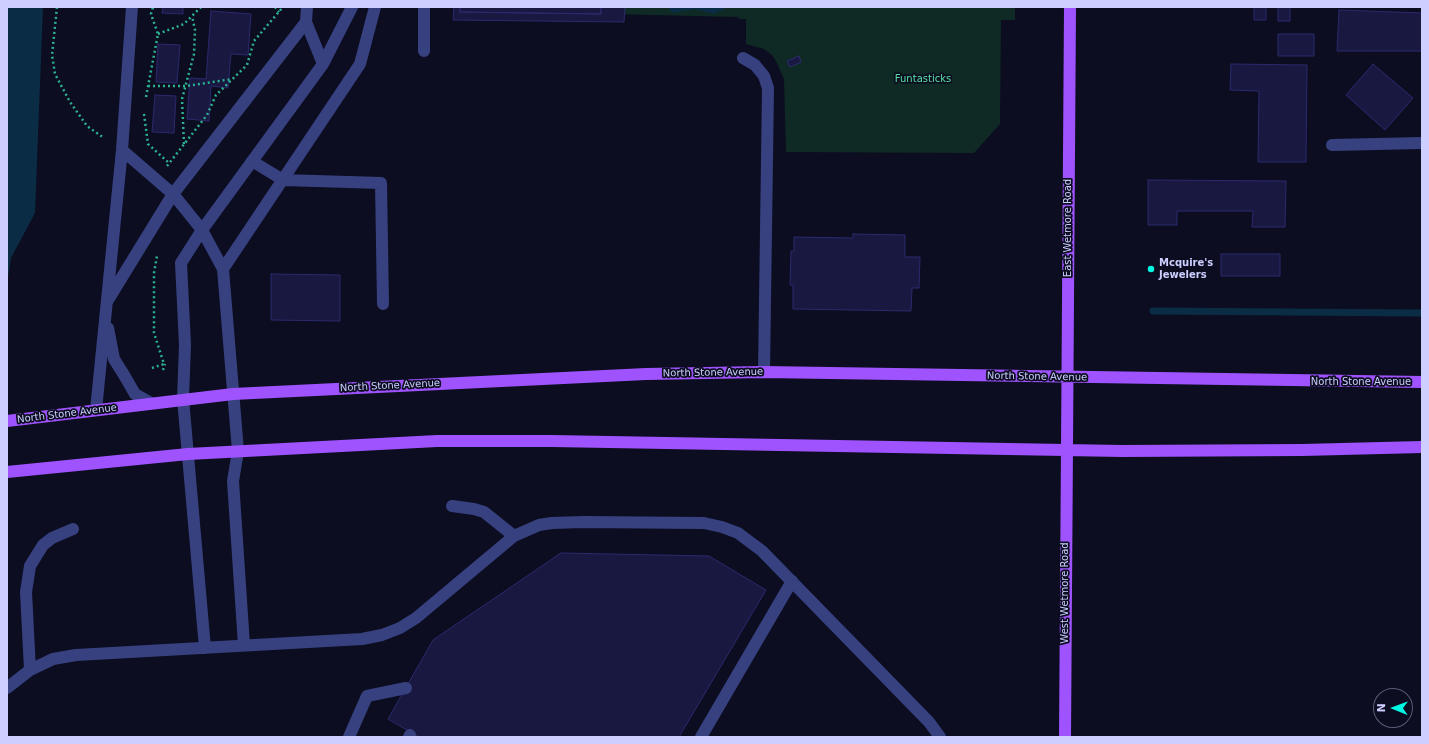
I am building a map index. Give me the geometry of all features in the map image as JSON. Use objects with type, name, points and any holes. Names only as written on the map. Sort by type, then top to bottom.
[{"type":"main road","name":"East Wetmore Road","points":[[1066,449],[1070,7]]},
{"type":"main road","name":"North Stone Avenue","points":[[7,421],[233,394],[639,374],[764,372],[1067,378],[1422,382]]},
{"type":"main road","points":[[7,472],[188,454],[437,441],[544,441],[1066,449],[1302,450],[1422,447]]},
{"type":"main road","name":"West Wetmore Road","points":[[1064,737],[1066,449]]},
{"type":"street","points":[[96,410],[122,150],[132,7]]},
{"type":"street","points":[[307,7],[306,22],[322,64]]},
{"type":"street","points":[[205,648],[182,399],[185,345],[181,263],[202,230],[322,64],[352,7]]},
{"type":"street","points":[[223,269],[360,64],[375,7]]},
{"type":"street","points":[[424,7],[424,51]]},
{"type":"street","points":[[107,302],[173,194],[306,22]]},
{"type":"street","points":[[743,58],[755,65],[764,76],[768,88],[764,372]]},
{"type":"street","points":[[1332,145],[1422,143]]},
{"type":"street","points":[[122,150],[173,194],[202,230],[223,269],[238,451],[233,481],[244,646]]},
{"type":"street","points":[[252,161],[282,180],[381,183],[383,304]]},
{"type":"street","points":[[106,315],[114,359],[135,394],[151,403]]},
{"type":"street","points":[[452,506],[484,512],[514,536]]},
{"type":"street","points":[[7,688],[30,670],[53,659],[76,654],[362,639],[382,635],[400,628],[416,618],[514,536],[526,530],[552,523],[704,523],[722,527],[743,536],[762,551],[929,722],[940,737]]},
{"type":"street","points":[[30,670],[26,592],[30,566],[43,545],[52,538],[73,529]]},
{"type":"street","points":[[701,737],[792,581]]},
{"type":"street","points":[[349,737],[367,696],[406,688]]},
{"type":"path","points":[[56,7],[52,55],[55,74],[70,102],[87,126],[107,140]]},
{"type":"path","points":[[145,101],[158,34],[151,14],[153,7]]},
{"type":"path","points":[[158,34],[184,24],[201,7]]},
{"type":"path","points":[[275,7],[279,12]]},
{"type":"path","points":[[164,171],[207,115],[216,95],[247,65],[254,42],[283,7]]},
{"type":"path","points":[[184,145],[182,99],[194,54],[195,30],[192,16]]},
{"type":"path","points":[[148,86],[186,86],[232,79]]},
{"type":"path","points":[[143,109],[148,144],[173,167]]},
{"type":"path","points":[[152,368],[164,364],[154,333],[154,273],[158,250]]},
{"type":"green space","name":"Funtasticks","points":[[460,7],[1015,7],[1015,20],[1001,20],[1000,124],[974,153],[786,152],[784,79],[772,55],[764,49],[746,44],[746,19],[739,19],[738,17],[567,13]]},
{"type":"water","points":[[7,7],[43,7],[35,213],[11,258],[7,284]]},
{"type":"water","points":[[667,7],[728,7],[714,14],[695,9],[673,13]]},
{"type":"building","points":[[163,7],[183,7],[183,14],[162,13]]},
{"type":"building","points":[[454,7],[460,7],[460,12],[601,14],[601,7],[625,7],[624,22],[453,20]]},
{"type":"building","points":[[460,7],[601,7],[601,14],[460,12]]},
{"type":"building","points":[[1254,7],[1266,7],[1266,20],[1254,20]]},
{"type":"building","points":[[1278,7],[1290,7],[1290,21],[1278,21]]},
{"type":"building","points":[[1339,10],[1422,13],[1422,51],[1337,51]]},
{"type":"building","points":[[211,11],[251,14],[248,55],[231,54],[228,88],[211,86],[209,121],[187,119],[190,78],[206,79]]},
{"type":"building","points":[[1278,34],[1314,34],[1314,56],[1278,56]]},
{"type":"building","points":[[158,44],[180,45],[177,83],[156,82]]},
{"type":"building","points":[[799,56],[801,62],[790,67],[787,61]]},
{"type":"building","points":[[1231,64],[1307,65],[1306,162],[1258,162],[1259,91],[1230,90]]},
{"type":"building","points":[[1373,64],[1413,98],[1385,130],[1346,95]]},
{"type":"building","points":[[155,95],[176,96],[174,133],[152,132]]},
{"type":"building","points":[[1148,180],[1286,181],[1285,227],[1252,227],[1253,211],[1177,211],[1177,225],[1148,225]]},
{"type":"building","points":[[853,234],[905,235],[905,257],[920,257],[919,288],[912,288],[911,311],[793,309],[793,285],[790,285],[791,251],[794,251],[794,237],[853,238]]},
{"type":"building","points":[[1221,254],[1280,254],[1280,276],[1221,276]]},
{"type":"building","points":[[271,274],[340,275],[340,321],[271,320]]},
{"type":"building","points":[[561,553],[709,556],[766,590],[679,737],[419,737],[388,719],[433,640]]},
{"type":"waterway","points":[[1153,311],[1422,313]]},
{"type":"place","name":"Mcquire's Jewelers","points":[[1151,269]]}]
